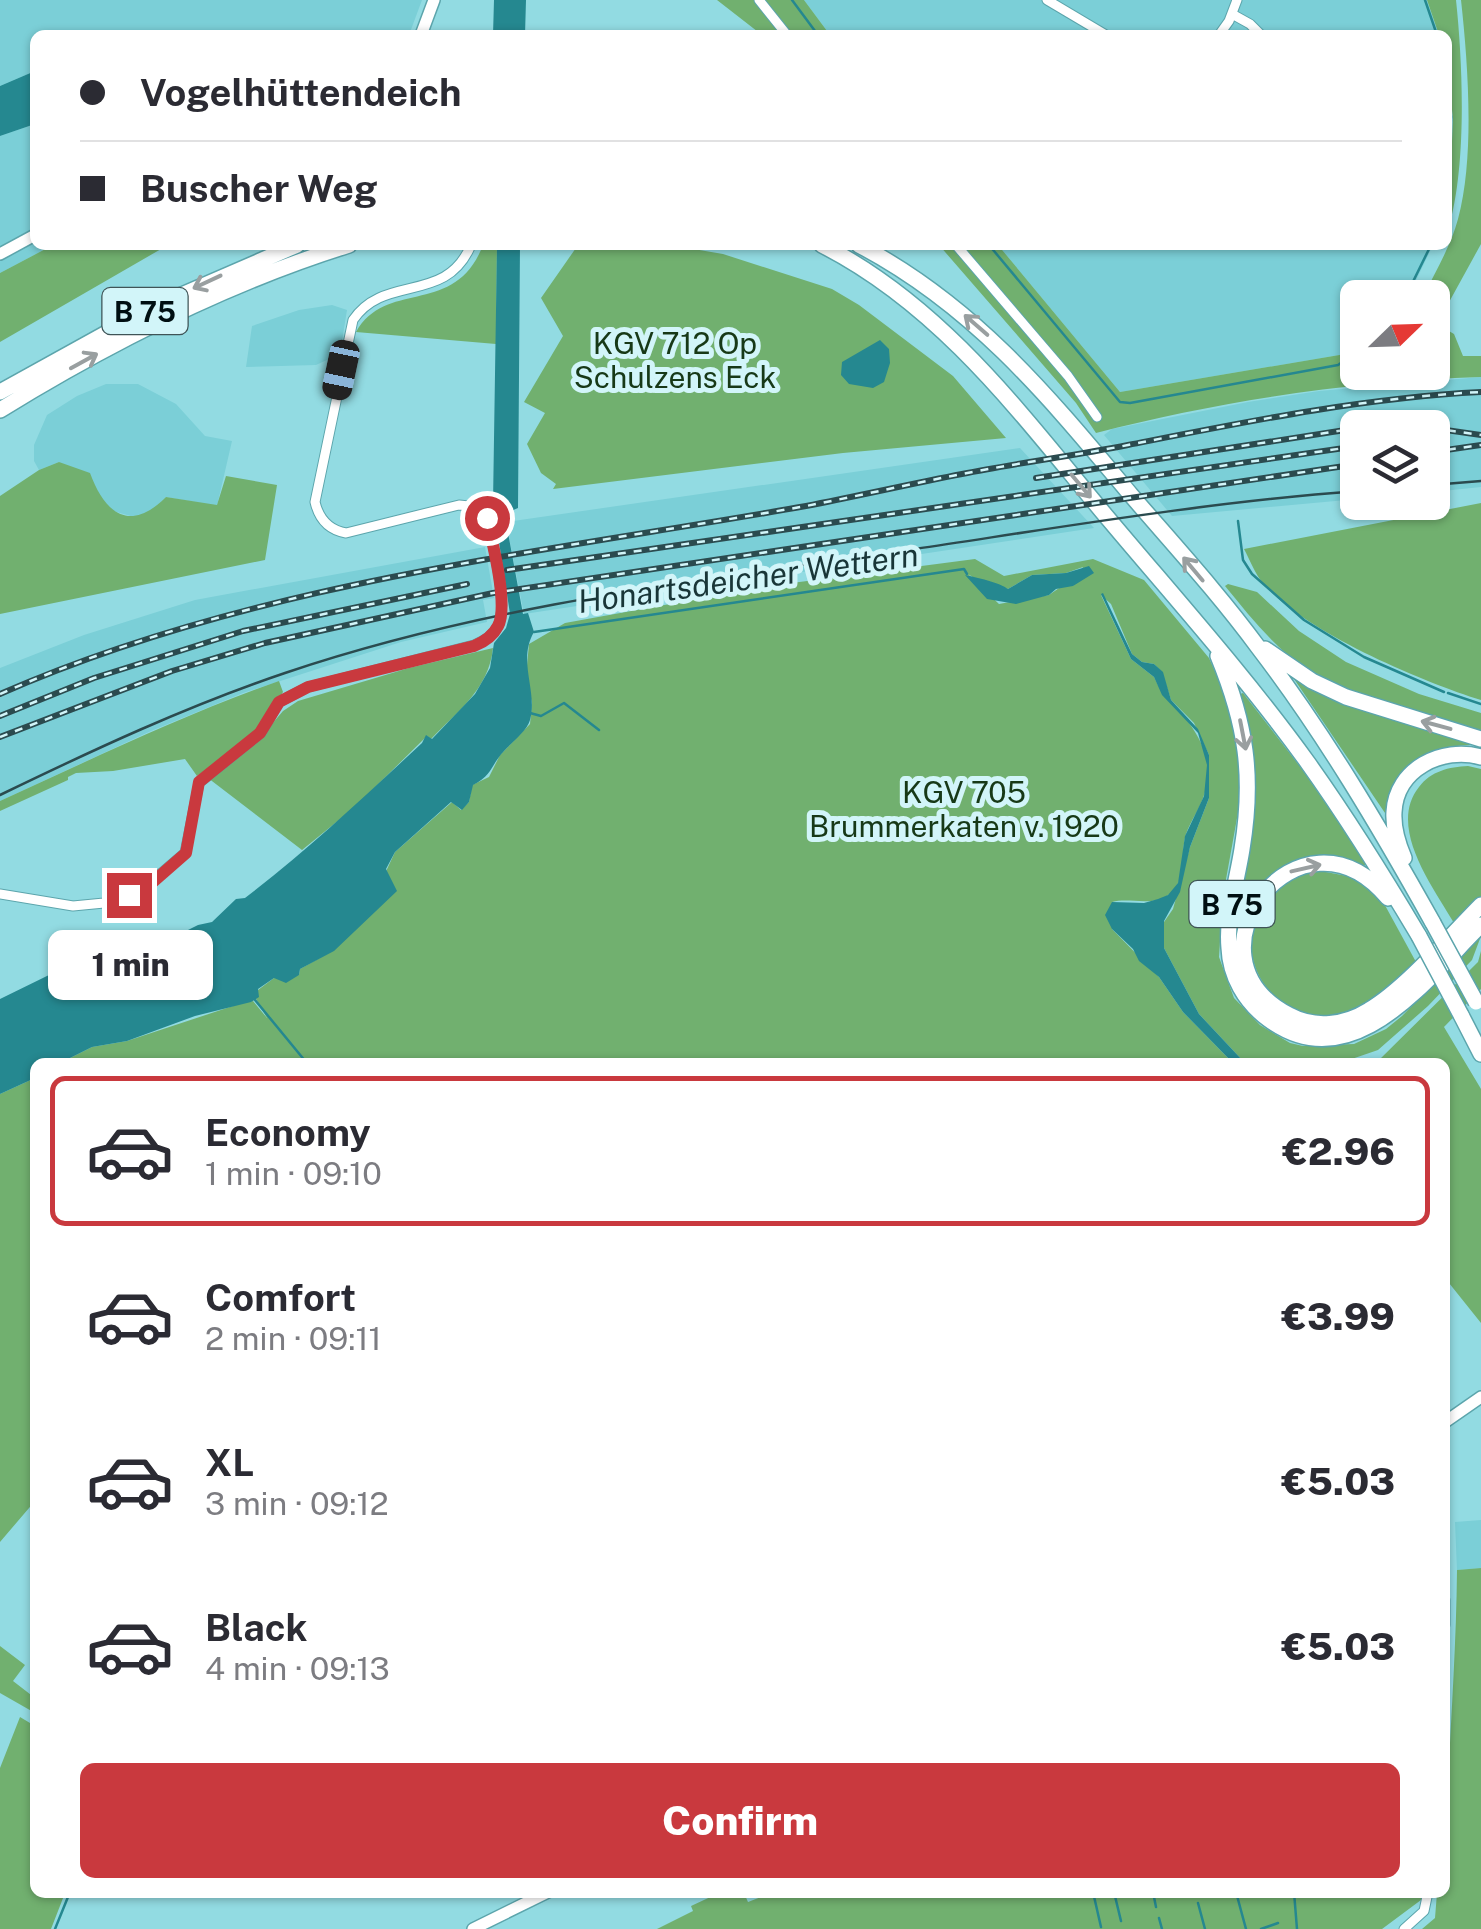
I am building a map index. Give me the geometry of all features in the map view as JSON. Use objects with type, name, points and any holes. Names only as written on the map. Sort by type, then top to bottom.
[{"type":"highway","name":"B 75","points":[[0,392],[152,308],[285,250]]},
{"type":"highway","name":"B 75","points":[[0,410],[154,326],[294,264],[335,250]]},
{"type":"highway","name":"B 75","points":[[830,250],[896,290],[938,324],[994,382],[1273,716],[1338,805],[1419,936],[1481,1054]]},
{"type":"highway","points":[[868,250],[922,282],[1006,350],[1256,643],[1332,753],[1418,895],[1478,1007]]},
{"type":"highway","name":"B 75","points":[[1212,643],[1234,696],[1246,741],[1249,796],[1228,946],[1236,978],[1254,1008],[1279,1027],[1305,1036],[1351,1035],[1396,1009],[1481,925]]},
{"type":"highway","points":[[1256,643],[1328,689],[1364,704],[1481,739]]},
{"type":"highway","points":[[1418,895],[1394,824],[1398,794],[1413,772],[1429,761],[1456,754],[1481,758]]},
{"type":"highway","name":"B 75","points":[[1419,936],[1374,881],[1347,866],[1314,864],[1282,876],[1259,895],[1247,918],[1243,945],[1250,972],[1274,1007],[1297,1019],[1334,1024],[1360,1015],[1385,999],[1481,905]]},
{"type":"street","points":[[422,30],[434,0]]},
{"type":"street","points":[[759,0],[783,30]]},
{"type":"street","points":[[1048,0],[1098,30]]},
{"type":"street","points":[[1221,30],[1237,0]]},
{"type":"street","points":[[1232,14],[1256,30]]},
{"type":"street","points":[[0,254],[30,238]]},
{"type":"street","points":[[0,894],[73,906],[104,903],[142,889],[186,853],[199,782],[260,733],[283,698],[308,687],[480,643],[498,628],[502,606],[488,522],[479,507],[459,505],[346,533],[329,526],[315,502],[352,320],[379,296],[424,287],[446,277],[468,250]]},
{"type":"street","points":[[960,250],[1068,376],[1097,417]]},
{"type":"street","points":[[1450,1419],[1481,1397]]},
{"type":"street","points":[[474,1929],[536,1898]]},
{"type":"street","points":[[1404,1929],[1424,1911],[1427,1898]]},
{"type":"shaded area","points":[[0,0],[422,0],[411,30],[30,30],[30,73],[0,86]]},
{"type":"shaded area","points":[[494,0],[526,0],[525,30],[493,30]]},
{"type":"shaded area","points":[[804,0],[1427,0],[1437,30],[826,30]]},
{"type":"shaded area","points":[[30,73],[30,126],[0,136],[0,86]]},
{"type":"shaded area","points":[[30,126],[30,250],[44,250],[0,273],[0,136]]},
{"type":"shaded area","points":[[497,250],[520,250],[518,508],[511,511],[506,522],[523,614],[528,613],[534,632],[527,654],[532,698],[528,724],[488,774],[473,785],[469,802],[462,810],[451,802],[395,852],[386,869],[397,891],[334,951],[300,969],[299,975],[286,983],[274,978],[258,989],[259,997],[251,1002],[195,1016],[127,1041],[92,1047],[70,1058],[30,1058],[30,1080],[0,1094],[0,999],[49,975],[131,956],[153,955],[168,948],[176,936],[212,922],[236,899],[245,898],[314,841],[422,743],[426,735],[432,739],[475,694],[490,668],[494,643],[506,628],[510,614],[493,503]]},
{"type":"shaded area","points":[[1002,250],[1431,250],[1416,280],[1340,280],[1340,355],[1120,392]]},
{"type":"shaded area","points":[[332,305],[347,310],[340,354],[316,365],[246,367],[252,326],[299,310]]},
{"type":"shaded area","points":[[880,340],[889,349],[890,363],[884,382],[873,388],[849,384],[841,375],[842,362]]},
{"type":"shaded area","points":[[1481,377],[1481,487],[1450,490],[1450,410],[1340,410],[1340,501],[1172,516],[1104,435],[1112,429],[1319,391],[1450,390],[1450,380]]},
{"type":"shaded area","points":[[106,384],[138,384],[176,404],[205,436],[232,441],[217,506],[166,497],[150,513],[134,517],[113,511],[59,462],[39,470],[34,461],[34,445],[47,415]]},
{"type":"shaded area","points":[[1020,448],[1094,528],[524,614],[506,522]]},
{"type":"shaded area","points":[[485,547],[494,598],[483,600],[487,622],[401,642],[243,693],[0,801],[0,668],[84,635],[195,600]]},
{"type":"shaded area","points":[[1089,566],[1094,573],[1073,586],[1016,604],[987,599],[965,575],[1008,589],[1032,575],[1066,573]]},
{"type":"shaded area","points":[[1101,594],[1132,654],[1163,672],[1171,700],[1198,729],[1209,755],[1209,798],[1190,847],[1180,892],[1164,921],[1164,948],[1199,1014],[1240,1058],[1228,1058],[1183,1012],[1159,977],[1139,961],[1133,949],[1112,929],[1105,915],[1112,902],[1144,903],[1158,899],[1168,895],[1178,883],[1185,836],[1204,796],[1207,765],[1198,733],[1162,695],[1154,677],[1131,659]]},
{"type":"shaded area","points":[[1481,1520],[1481,1568],[1457,1570],[1455,1522]]},
{"type":"green space","points":[[717,0],[804,0],[826,30],[756,30]]},
{"type":"green space","points":[[1427,0],[1456,0],[1462,85],[1461,147],[1452,213],[1452,30],[1437,30]]},
{"type":"green space","points":[[1461,0],[1481,0],[1481,244],[1450,300],[1450,280],[1432,280],[1446,250],[1452,250],[1467,167]]},
{"type":"green space","points":[[44,250],[159,250],[0,342],[0,273]]},
{"type":"green space","points":[[480,250],[497,250],[496,344],[356,332],[369,316],[385,306],[439,290],[456,282]]},
{"type":"green space","name":"KGV 712 Op Schulzens Eck","points":[[575,250],[699,250],[723,254],[832,289],[859,305],[953,376],[1006,438],[843,453],[553,489],[556,484],[541,473],[527,444],[545,413],[524,402],[563,336],[541,298]]},
{"type":"green space","points":[[943,250],[1002,250],[1120,392],[1340,355],[1340,388],[1190,411],[1096,433],[1076,403]]},
{"type":"green space","points":[[1450,332],[1463,356],[1481,356],[1481,377],[1450,379]]},
{"type":"green space","points":[[59,462],[90,473],[111,508],[130,516],[153,508],[166,497],[217,505],[226,476],[277,485],[265,560],[0,614],[0,496],[39,470]]},
{"type":"green space","points":[[1481,503],[1481,700],[1396,668],[1334,637],[1263,583],[1244,549],[1393,520],[1450,520],[1450,509]]},
{"type":"green space","name":"KGV 705 Brummerkaten v. 1920","points":[[975,559],[1004,576],[1093,559],[1144,580],[1209,658],[1227,698],[1238,741],[1241,796],[1223,896],[1219,957],[1234,998],[1260,1025],[1290,1043],[1303,1046],[1354,1044],[1386,1029],[1402,1016],[1481,936],[1472,960],[1378,1050],[1355,1058],[1240,1058],[1199,1014],[1164,948],[1164,922],[1173,909],[1209,798],[1209,755],[1194,723],[1171,700],[1162,672],[1132,654],[1111,604],[1101,595],[1131,659],[1154,677],[1196,734],[1207,761],[1208,776],[1203,798],[1186,834],[1176,887],[1157,900],[1112,902],[1112,929],[1228,1058],[70,1058],[92,1047],[127,1041],[245,1002],[253,1001],[267,1018],[256,999],[258,990],[274,978],[299,975],[300,969],[334,950],[363,921],[395,852],[452,802],[461,810],[469,802],[472,785],[489,777],[500,755],[530,724],[532,703],[526,676],[529,644],[565,623],[769,586]],"holes":[[[1083,567],[1073,586],[1062,586],[1049,595],[999,604],[968,574],[1008,589],[1032,575],[1066,573]]]},
{"type":"green space","points":[[1225,586],[1257,592],[1299,631],[1346,662],[1419,694],[1481,713],[1481,732],[1369,698],[1307,669],[1263,630]]},
{"type":"green space","points":[[493,648],[485,676],[461,709],[302,850],[208,778],[255,744],[283,711],[298,701]]},
{"type":"green space","points":[[1290,673],[1356,706],[1471,741],[1470,745],[1439,750],[1415,763],[1397,784],[1385,813]]},
{"type":"green space","points":[[279,681],[283,692],[255,735],[197,776],[185,759],[76,773],[0,811],[0,801],[173,723]]},
{"type":"green space","points":[[1240,694],[1367,863],[1364,866],[1326,857],[1291,864],[1261,884],[1240,916],[1237,915],[1250,831],[1253,778]]},
{"type":"green space","points":[[1468,766],[1481,769],[1481,896],[1454,923],[1425,875],[1410,838],[1408,820],[1410,803],[1429,777]]},
{"type":"green space","points":[[1315,870],[1358,878],[1381,898],[1416,962],[1368,1003],[1328,1018],[1296,1011],[1278,1000],[1256,968],[1251,949],[1258,911],[1269,894],[1289,878]]},
{"type":"green space","points":[[1481,951],[1481,989],[1444,1027],[1481,1089],[1481,1323],[1450,1284],[1450,1058],[1381,1058],[1478,962]]},
{"type":"green space","points":[[30,1080],[30,1507],[0,1542],[0,1094]]},
{"type":"green space","points":[[1481,1568],[1481,1929],[1422,1929],[1435,1918],[1437,1898],[1450,1898],[1450,1752],[1457,1570]]},
{"type":"green space","points":[[0,1646],[25,1665],[13,1681],[30,1694],[30,1710],[0,1693]]},
{"type":"green space","points":[[20,1717],[30,1723],[30,1898],[63,1898],[51,1929],[0,1929],[0,1768]]},
{"type":"green space","points":[[708,1898],[746,1898],[748,1902],[758,1898],[1421,1898],[1382,1929],[657,1929],[693,1911],[691,1906]]},
{"type":"waterway","points":[[792,0],[814,30]]},
{"type":"waterway","points":[[1425,0],[1435,30]]},
{"type":"waterway","points":[[993,250],[1120,402],[1340,364]]},
{"type":"waterway","points":[[1414,280],[1429,250]]},
{"type":"waterway","points":[[1238,521],[1243,560],[1252,574],[1304,620],[1364,657],[1444,692]]},
{"type":"waterway","name":"Honartsdeicher Wettern","points":[[534,632],[964,569],[967,574]]},
{"type":"waterway","points":[[1448,693],[1481,704]]},
{"type":"waterway","name":"Honartsdeicher Wettern","points":[[530,713],[541,716],[564,703],[599,730]]},
{"type":"waterway","points":[[255,1000],[303,1058]]},
{"type":"waterway","points":[[55,1929],[68,1898]]},
{"type":"waterway","points":[[1094,1898],[1101,1927]]},
{"type":"waterway","points":[[1115,1898],[1121,1921]]},
{"type":"waterway","points":[[1154,1898],[1156,1907]]},
{"type":"waterway","points":[[1238,1898],[1246,1929]]},
{"type":"waterway","points":[[1294,1898],[1297,1929]]},
{"type":"waterway","points":[[1198,1903],[1205,1929]]},
{"type":"waterway","points":[[1159,1918],[1162,1929]]},
{"type":"waterway","points":[[1261,1929],[1278,1923]]},
{"type":"tram line","points":[[1450,484],[1481,481]]},
{"type":"tram line","points":[[0,795],[141,729],[248,686],[362,649],[440,629],[676,584],[1136,516],[1340,493]]},
{"type":"railway","points":[[0,694],[195,624],[397,576],[806,506],[1303,412],[1481,392]]},
{"type":"railway","points":[[1036,478],[1340,431]]},
{"type":"railway","points":[[1450,431],[1481,435]]},
{"type":"railway","points":[[1450,449],[1481,445]]},
{"type":"railway","points":[[507,570],[1340,449]]},
{"type":"railway","points":[[0,737],[172,671],[265,643],[493,593],[1340,467]]},
{"type":"railway","points":[[0,716],[94,678],[243,631],[467,584]]},
{"type":"route","points":[[129,895],[154,881],[186,853],[199,782],[265,728],[283,698],[308,687],[399,662],[474,646],[493,634],[500,624],[502,606],[487,518]]}]
